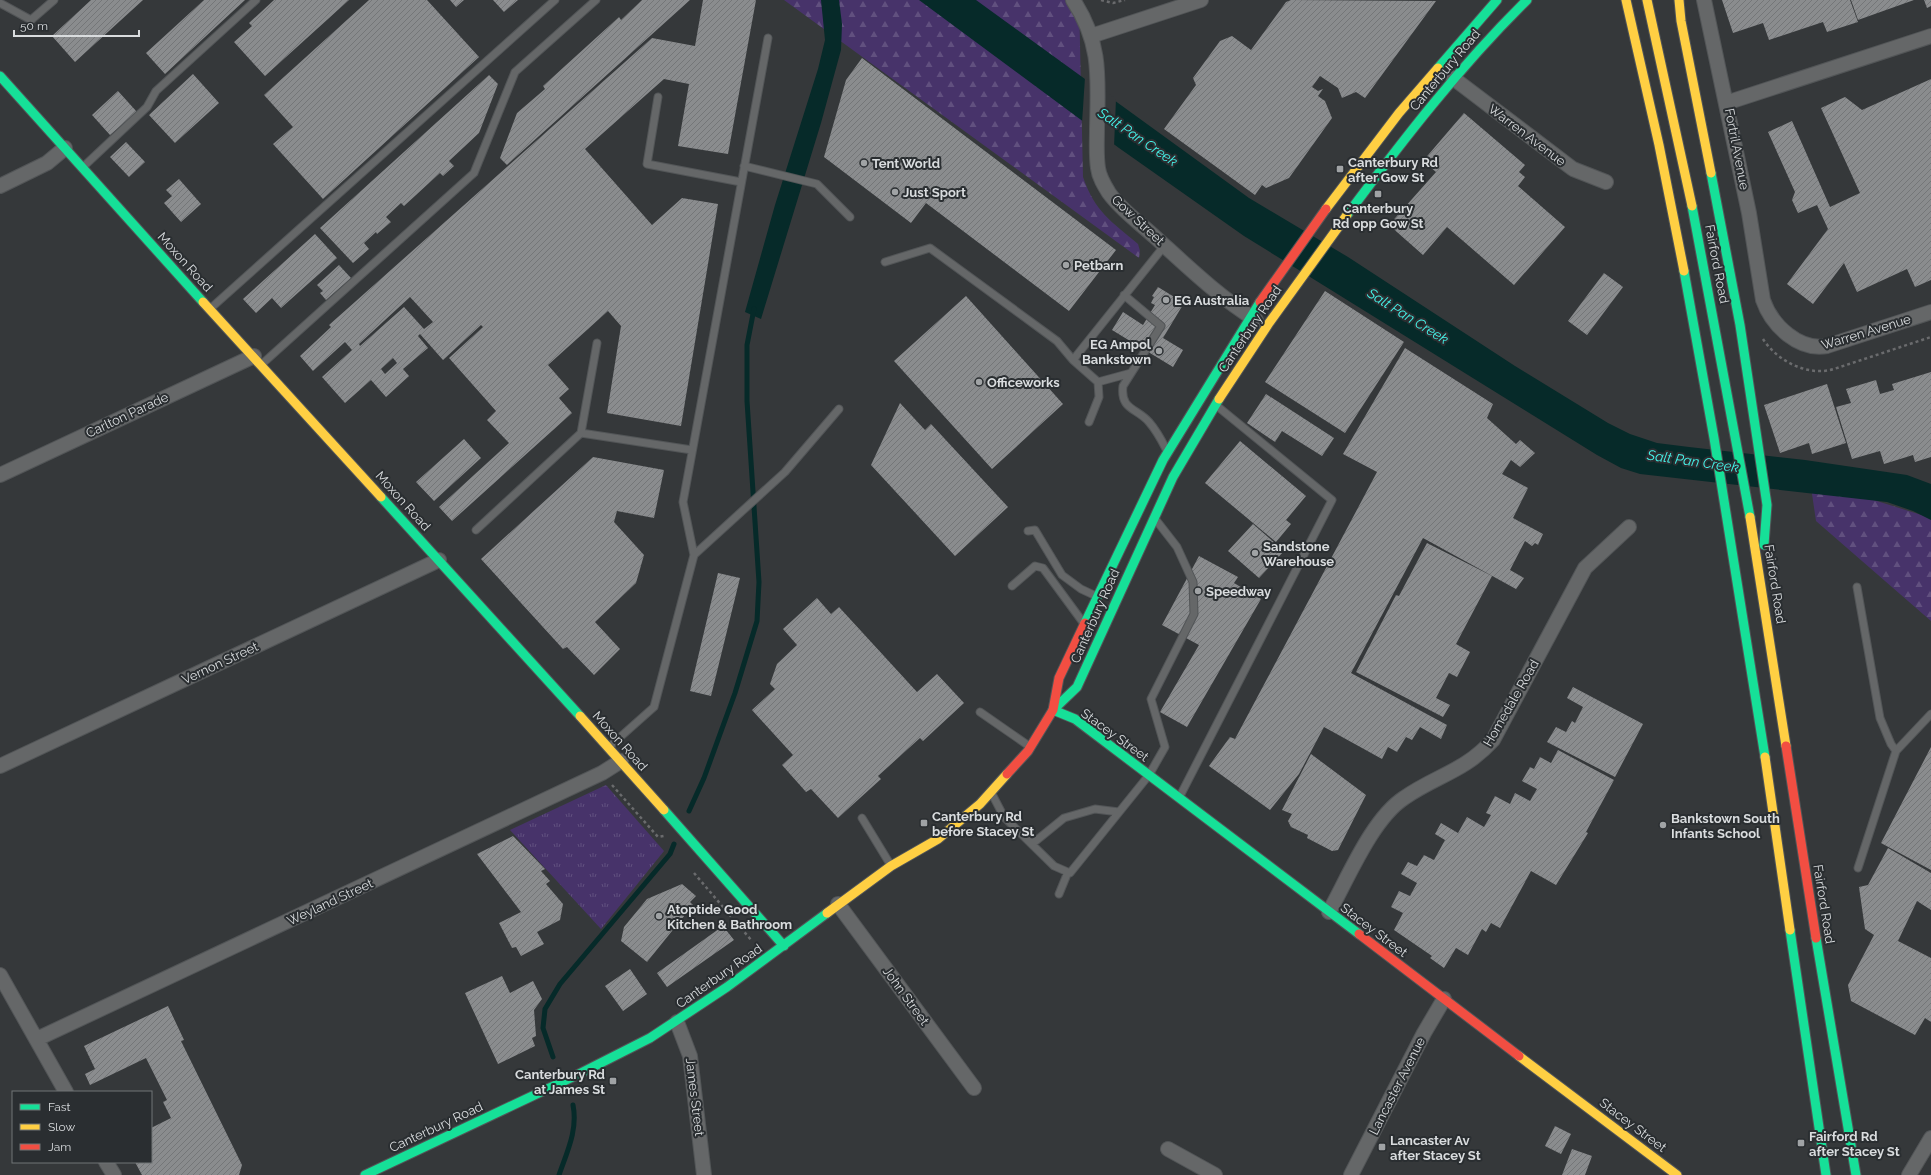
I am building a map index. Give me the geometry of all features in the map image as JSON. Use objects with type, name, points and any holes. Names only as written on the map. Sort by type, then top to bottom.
[{"type":"main road","name":"Canterbury Road","points":[[1053,710],[1060,678],[1084,624],[1167,453],[1250,316],[1310,230],[1399,113],[1497,0]]},
{"type":"main road","name":"Canterbury Road","points":[[366,1175],[619,1054],[677,1022],[784,946],[838,904],[891,866],[938,839],[991,792],[1030,748],[1053,710],[1077,687],[1154,516],[1190,445],[1267,326],[1328,240],[1453,78],[1492,34],[1527,0]]},
{"type":"main road","points":[[1626,0],[1671,207],[1726,501],[1760,712],[1826,1175]]},
{"type":"main road","name":"Fairford Road","points":[[1648,0],[1700,243],[1748,503],[1761,578],[1808,889],[1856,1175]]},
{"type":"main road","points":[[1679,0],[1685,39],[1740,325],[1767,505],[1761,578]]},
{"type":"main road","points":[[1467,36],[1472,14]]},
{"type":"main road","name":"Moxon Road","points":[[0,76],[609,747],[784,946]]},
{"type":"main road","name":"Stacey Street","points":[[1053,710],[1075,719],[1677,1175]]},
{"type":"street","name":"Gow Street","points":[[1073,0],[1092,36],[1097,56],[1097,155],[1100,178],[1110,194],[1165,245],[1233,304],[1267,326]]},
{"type":"street","points":[[1092,36],[1201,0]]},
{"type":"street","points":[[1704,0],[1726,103]]},
{"type":"street","name":"Fortril Avenue","points":[[1782,330],[1768,314],[1763,300],[1754,236],[1726,103],[1931,36]]},
{"type":"street","name":"Warren Avenue","points":[[1453,78],[1573,169],[1606,182]]},
{"type":"street","points":[[0,186],[47,163],[65,148]]},
{"type":"street","name":"Warren Avenue","points":[[1782,330],[1808,346],[1817,348],[1931,312]]},
{"type":"street","name":"Carlton Parade","points":[[0,475],[258,360]]},
{"type":"street","name":"Homedale Road","points":[[1329,912],[1378,822],[1390,809],[1404,797],[1462,767],[1480,755],[1493,740],[1585,568],[1629,526]]},
{"type":"street","name":"Vernon Street","points":[[0,766],[439,560]]},
{"type":"street","name":"Weyland Street","points":[[37,1040],[602,773],[621,761]]},
{"type":"street","name":"John Street","points":[[838,904],[974,1088]]},
{"type":"street","points":[[0,975],[65,1091]]},
{"type":"street","name":"Lancaster Avenue","points":[[1351,1175],[1424,1033],[1444,999]]},
{"type":"street","name":"James Street","points":[[677,1022],[690,1056],[704,1175]]},
{"type":"street","points":[[1909,1175],[1931,1138]]},
{"type":"street","points":[[1168,1149],[1215,1175]]},
{"type":"street","points":[[107,1163],[114,1175]]},
{"type":"lane","points":[[0,3],[31,20],[54,0]]},
{"type":"lane","points":[[82,167],[147,107],[156,90],[256,0]]},
{"type":"lane","points":[[210,309],[555,0]]},
{"type":"lane","points":[[258,360],[474,173],[515,72],[596,0]]},
{"type":"lane","points":[[609,747],[654,707],[694,555],[683,502],[768,38]]},
{"type":"lane","points":[[658,97],[647,164],[741,182]]},
{"type":"lane","points":[[744,166],[817,184],[850,217]]},
{"type":"lane","points":[[1073,360],[1165,245]]},
{"type":"lane","points":[[884,262],[930,248],[1057,341],[1073,360],[1098,382],[1099,397],[1089,422]]},
{"type":"lane","points":[[1124,295],[1161,326],[1123,386],[1122,393],[1125,402],[1133,411],[1148,421],[1160,437],[1167,453]]},
{"type":"lane","points":[[476,530],[581,433],[597,343]]},
{"type":"lane","points":[[1098,382],[1131,373]]},
{"type":"lane","points":[[1179,798],[1332,500],[1216,404]]},
{"type":"lane","points":[[694,555],[785,472],[839,409]]},
{"type":"lane","points":[[581,433],[692,450]]},
{"type":"lane","points":[[1059,894],[1068,872],[1073,870],[1149,775],[1166,747],[1151,699],[1194,614],[1193,582],[1177,547],[1154,516]]},
{"type":"lane","points":[[1028,531],[1035,530],[1062,575],[1081,589],[1097,597]]},
{"type":"lane","points":[[1012,586],[1035,566],[1043,568],[1084,624]]},
{"type":"lane","points":[[1857,587],[1880,718],[1891,744],[1896,750]]},
{"type":"lane","points":[[980,712],[1030,748]]},
{"type":"lane","points":[[1858,868],[1896,750],[1931,714]]},
{"type":"lane","points":[[991,792],[1004,817],[1054,866],[1068,872]]},
{"type":"lane","points":[[1032,844],[1064,818],[1095,809],[1119,812]]},
{"type":"lane","points":[[862,818],[891,866]]},
{"type":"path","points":[[1101,0],[1113,3],[1125,0]]},
{"type":"green space","points":[[784,0],[1079,0],[1083,177],[1093,199],[1099,208],[1112,222],[1138,244],[1140,251],[1139,258]]},
{"type":"green space","points":[[1810,480],[1931,518],[1931,621],[1816,521]]},
{"type":"green space","points":[[606,785],[664,851],[601,929],[510,830]]},
{"type":"water","points":[[821,0],[839,0],[842,24],[841,50],[821,123],[761,319],[745,312],[775,205],[818,69],[825,40]]},
{"type":"water","name":"Salt Pan Creek","points":[[919,0],[976,0],[1249,198],[1348,257],[1515,366],[1608,423],[1630,434],[1657,443],[1805,460],[1907,475],[1931,484],[1931,520],[1913,511],[1887,502],[1640,474],[1621,468],[1597,455],[1244,236],[1119,148]]},
{"type":"pier","points":[[1085,77],[1116,99],[1114,147],[1082,123]]},
{"type":"building","points":[[91,0],[143,0],[75,62],[52,36]]},
{"type":"building","points":[[204,0],[245,0],[165,74],[146,53]]},
{"type":"building","points":[[274,0],[349,0],[265,76],[234,42],[252,26],[249,23]]},
{"type":"building","points":[[369,0],[427,0],[479,57],[323,199],[273,144],[293,127],[264,95]]},
{"type":"building","points":[[450,0],[464,0],[456,7]]},
{"type":"building","points":[[493,0],[518,0],[504,12]]},
{"type":"building","points":[[642,0],[690,0],[507,165],[500,158],[517,113],[545,89],[543,86],[619,17],[621,20]]},
{"type":"building","points":[[703,0],[756,0],[728,154],[678,146],[689,84],[664,79],[585,149],[652,225],[682,198],[718,204],[681,426],[607,413],[621,326],[608,311],[548,365],[569,389],[559,398],[572,413],[452,521],[439,507],[509,443],[487,420],[496,411],[449,358],[483,327],[481,325],[443,360],[420,334],[418,336],[428,348],[403,369],[409,376],[386,397],[371,380],[345,403],[322,377],[352,350],[345,342],[313,371],[300,356],[331,327],[329,325],[652,38],[695,46]],"holes":[[[410,297],[433,322],[424,329],[404,307],[360,346],[359,344]],[[393,358],[397,363],[385,374],[381,369]]]},
{"type":"building","points":[[1291,0],[1436,1],[1365,98],[1356,92],[1342,98],[1338,88],[1320,76],[1312,87],[1318,91],[1323,89],[1318,96],[1325,101],[1332,118],[1289,178],[1266,188],[1262,185],[1255,195],[1164,129],[1196,85],[1193,78],[1220,41],[1232,36],[1251,50],[1286,2]]},
{"type":"building","points":[[1722,0],[1850,0],[1858,22],[1827,32],[1823,22],[1769,40],[1763,23],[1733,33]]},
{"type":"building","points":[[1851,0],[1914,0],[1858,20]]},
{"type":"building","points":[[1924,0],[1931,0],[1931,6],[1927,8]]},
{"type":"building","points":[[862,58],[1116,250],[1069,311],[926,203],[911,223],[824,157],[846,80]]},
{"type":"building","points":[[193,74],[219,103],[175,143],[149,115]]},
{"type":"building","points":[[489,75],[498,84],[479,133],[449,161],[454,166],[443,176],[440,173],[404,206],[401,203],[386,217],[391,222],[377,234],[376,232],[364,243],[369,249],[353,263],[320,228]]},
{"type":"building","points":[[1931,79],[1931,280],[1915,287],[1907,269],[1857,292],[1844,263],[1813,304],[1787,284],[1828,229],[1817,205],[1798,213],[1792,200],[1795,192],[1768,132],[1792,121],[1830,207],[1860,193],[1821,108],[1845,97],[1862,110]]},
{"type":"building","points":[[118,91],[137,112],[110,135],[92,115]]},
{"type":"building","points":[[1464,113],[1525,165],[1519,172],[1525,177],[1518,186],[1565,227],[1514,285],[1447,227],[1423,255],[1389,225],[1436,172],[1423,161]]},
{"type":"building","points":[[126,142],[145,162],[129,177],[110,157]]},
{"type":"building","points":[[179,179],[201,204],[181,222],[164,203],[172,196],[166,190]]},
{"type":"building","points":[[315,234],[337,258],[281,308],[272,298],[256,313],[243,299]]},
{"type":"building","points":[[339,265],[351,278],[326,300],[320,293],[323,291],[317,285]]},
{"type":"building","points":[[1604,273],[1623,287],[1587,335],[1568,321]]},
{"type":"building","points":[[1158,287],[1184,303],[1163,338],[1183,350],[1173,367],[1112,330],[1123,312],[1143,325],[1155,305],[1151,303],[1154,297],[1152,296]]},
{"type":"building","points":[[1325,291],[1404,342],[1345,433],[1265,382]]},
{"type":"building","name":"Officeworks","points":[[966,296],[1063,404],[992,469],[894,361]]},
{"type":"building","points":[[1405,348],[1493,404],[1487,418],[1516,444],[1520,440],[1535,453],[1520,467],[1511,460],[1502,474],[1528,488],[1513,518],[1543,534],[1538,545],[1535,543],[1532,546],[1525,541],[1510,570],[1524,578],[1516,589],[1423,538],[1351,673],[1447,725],[1441,739],[1420,727],[1412,740],[1406,737],[1397,752],[1388,747],[1382,759],[1324,727],[1299,774],[1270,810],[1209,766],[1230,737],[1235,739],[1377,472],[1343,454]]},
{"type":"building","points":[[1931,372],[1931,457],[1915,462],[1913,455],[1884,464],[1880,451],[1852,459],[1836,407],[1851,403],[1846,389],[1876,380],[1880,394],[1894,390],[1892,384]]},
{"type":"building","points":[[1827,384],[1846,443],[1812,454],[1809,443],[1780,453],[1764,405]]},
{"type":"building","points":[[1266,394],[1334,438],[1322,456],[1282,431],[1275,442],[1247,423]]},
{"type":"building","points":[[900,403],[925,430],[931,424],[1008,507],[955,556],[871,465]]},
{"type":"building","points":[[464,439],[481,458],[434,501],[416,482]]},
{"type":"building","points":[[1240,441],[1306,496],[1286,520],[1291,524],[1276,542],[1205,483]]},
{"type":"building","points":[[593,457],[664,470],[654,518],[617,511],[614,522],[644,555],[636,583],[595,622],[620,649],[594,675],[567,647],[563,649],[481,559]]},
{"type":"building","points":[[1253,524],[1284,551],[1259,578],[1228,551]]},
{"type":"building","points":[[1427,543],[1492,576],[1456,644],[1470,652],[1457,677],[1449,673],[1436,698],[1450,705],[1443,717],[1356,672],[1396,595],[1399,596]]},
{"type":"building","points":[[1199,556],[1238,577],[1234,583],[1261,599],[1187,727],[1160,712],[1199,645],[1162,625]]},
{"type":"building","points":[[718,573],[740,578],[711,696],[690,691]]},
{"type":"building","points":[[817,598],[831,614],[839,607],[917,692],[937,674],[964,703],[923,741],[920,738],[878,776],[881,779],[838,818],[811,789],[806,792],[782,765],[793,755],[752,710],[775,689],[770,684],[777,664],[797,645],[783,629]]},
{"type":"building","points":[[1573,687],[1643,724],[1615,777],[1547,742],[1556,727],[1566,732],[1572,721],[1575,723],[1583,707],[1567,698]]},
{"type":"building","points":[[1931,747],[1931,870],[1881,843]]},
{"type":"building","points":[[1558,750],[1614,780],[1586,832],[1588,833],[1556,885],[1531,871],[1500,928],[1491,923],[1486,932],[1482,929],[1468,955],[1456,948],[1444,968],[1430,958],[1432,956],[1394,930],[1403,913],[1391,907],[1399,891],[1410,896],[1417,883],[1401,874],[1408,862],[1417,866],[1424,855],[1434,860],[1445,840],[1435,834],[1441,823],[1458,833],[1467,817],[1484,827],[1491,815],[1486,813],[1495,796],[1510,804],[1515,793],[1530,801],[1537,789],[1522,781],[1530,767],[1534,769],[1540,757],[1551,763]]},
{"type":"building","points":[[1311,754],[1366,795],[1338,850],[1332,851],[1307,838],[1308,835],[1291,827],[1288,821],[1292,814],[1282,810]]},
{"type":"building","points":[[513,836],[545,869],[541,871],[550,881],[546,884],[563,904],[560,920],[537,932],[544,944],[521,956],[516,947],[512,948],[499,923],[521,912],[477,854]]},
{"type":"building","points":[[1888,848],[1931,873],[1931,910],[1917,901],[1898,941],[1931,958],[1931,1022],[1925,1018],[1915,1035],[1851,1001],[1848,985],[1874,935],[1865,929],[1859,887],[1868,885]]},
{"type":"building","name":"Atoptide Good Kitchen & Bathroom","points":[[682,884],[696,896],[690,902],[693,905],[647,962],[621,941],[624,927],[647,899]]},
{"type":"building","points":[[723,926],[734,940],[667,987],[657,973]]},
{"type":"building","points":[[630,969],[647,994],[623,1011],[605,986]]},
{"type":"building","points":[[502,976],[510,993],[533,981],[542,999],[534,1010],[536,1036],[532,1038],[535,1046],[498,1064],[465,993]]},
{"type":"building","points":[[168,1006],[184,1040],[181,1041],[242,1165],[239,1175],[142,1175],[136,1163],[152,1163],[152,1128],[171,1118],[163,1102],[167,1100],[146,1058],[90,1085],[85,1074],[95,1069],[84,1046]]},
{"type":"building","points":[[1555,1126],[1571,1134],[1561,1154],[1545,1146]]},
{"type":"building","points":[[1572,1149],[1592,1156],[1585,1175],[1562,1175]]},
{"type":"waterway","points":[[689,811],[704,778],[735,693],[757,621],[759,582],[747,401],[747,345],[754,309]]},
{"type":"waterway","points":[[553,1057],[543,1028],[545,1009],[560,984],[670,854],[674,844]]},
{"type":"waterway","points":[[559,1175],[573,1132],[573,1105]]},
{"type":"traffic: fast","points":[[1438,68],[1497,0]]},
{"type":"traffic: fast","points":[[1347,215],[1389,159],[1455,77],[1527,0]]},
{"type":"traffic: fast","points":[[0,76],[203,302]]},
{"type":"traffic: fast","points":[[1711,173],[1740,325],[1767,505],[1764,545]]},
{"type":"traffic: fast","points":[[1692,206],[1750,517]]},
{"type":"traffic: fast","points":[[1684,271],[1714,438],[1765,757]]},
{"type":"traffic: fast","points":[[1085,623],[1163,460],[1260,302]]},
{"type":"traffic: fast","points":[[1053,710],[1077,687],[1173,477],[1219,399]]},
{"type":"traffic: fast","points":[[381,497],[580,716]]},
{"type":"traffic: fast","points":[[1053,710],[1075,719],[1359,934]]},
{"type":"traffic: fast","points":[[664,810],[784,946]]},
{"type":"traffic: fast","points":[[365,1175],[579,1074],[650,1038],[727,987],[827,913]]},
{"type":"traffic: fast","points":[[1790,930],[1826,1175]]},
{"type":"traffic: fast","points":[[1816,938],[1856,1175]]},
{"type":"traffic: slow","points":[[1626,0],[1659,145],[1684,271]]},
{"type":"traffic: slow","points":[[1647,0],[1692,206]]},
{"type":"traffic: slow","points":[[1679,0],[1681,21],[1711,173]]},
{"type":"traffic: slow","points":[[1326,209],[1399,113],[1438,68]]},
{"type":"traffic: slow","points":[[1219,399],[1269,323],[1347,215]]},
{"type":"traffic: slow","points":[[203,302],[381,497]]},
{"type":"traffic: slow","points":[[1750,517],[1786,746]]},
{"type":"traffic: slow","points":[[580,716],[664,810]]},
{"type":"traffic: slow","points":[[1765,757],[1790,930]]},
{"type":"traffic: slow","points":[[827,913],[891,866],[938,839],[980,804],[1007,774]]},
{"type":"traffic: slow","points":[[1519,1056],[1677,1175]]},
{"type":"traffic: jam","points":[[1260,302],[1326,209]]},
{"type":"traffic: jam","points":[[1007,774],[1028,751],[1053,710],[1059,678],[1085,623]]},
{"type":"traffic: jam","points":[[1786,746],[1816,938]]},
{"type":"traffic: jam","points":[[1359,934],[1519,1056]]},
{"type":"place","name":"Tent World","points":[[864,163]]},
{"type":"place","name":"Canterbury Rd after Gow St","points":[[1340,169]]},
{"type":"place","name":"Just Sport","points":[[895,192]]},
{"type":"place","name":"Canterbury Rd opp Gow St","points":[[1378,194]]},
{"type":"place","name":"Petbarn","points":[[1066,265]]},
{"type":"place","name":"EG Australia","points":[[1166,300]]},
{"type":"place","name":"EG Ampol Bankstown","points":[[1159,351]]},
{"type":"place","name":"Officeworks","points":[[979,382]]},
{"type":"place","name":"Sandstone Warehouse","points":[[1255,553]]},
{"type":"place","name":"Speedway","points":[[1198,591]]},
{"type":"place","name":"Canterbury Rd before Stacey St","points":[[924,823]]},
{"type":"place","name":"Bankstown South Infants School","points":[[1663,825]]},
{"type":"place","name":"Atoptide Good Kitchen & Bathroom","points":[[659,916]]},
{"type":"place","name":"Canterbury Rd at James St","points":[[613,1081]]},
{"type":"place","name":"Fairford Rd after Stacey St","points":[[1801,1143]]},
{"type":"place","name":"Lancaster Av after Stacey St","points":[[1382,1147]]}]
